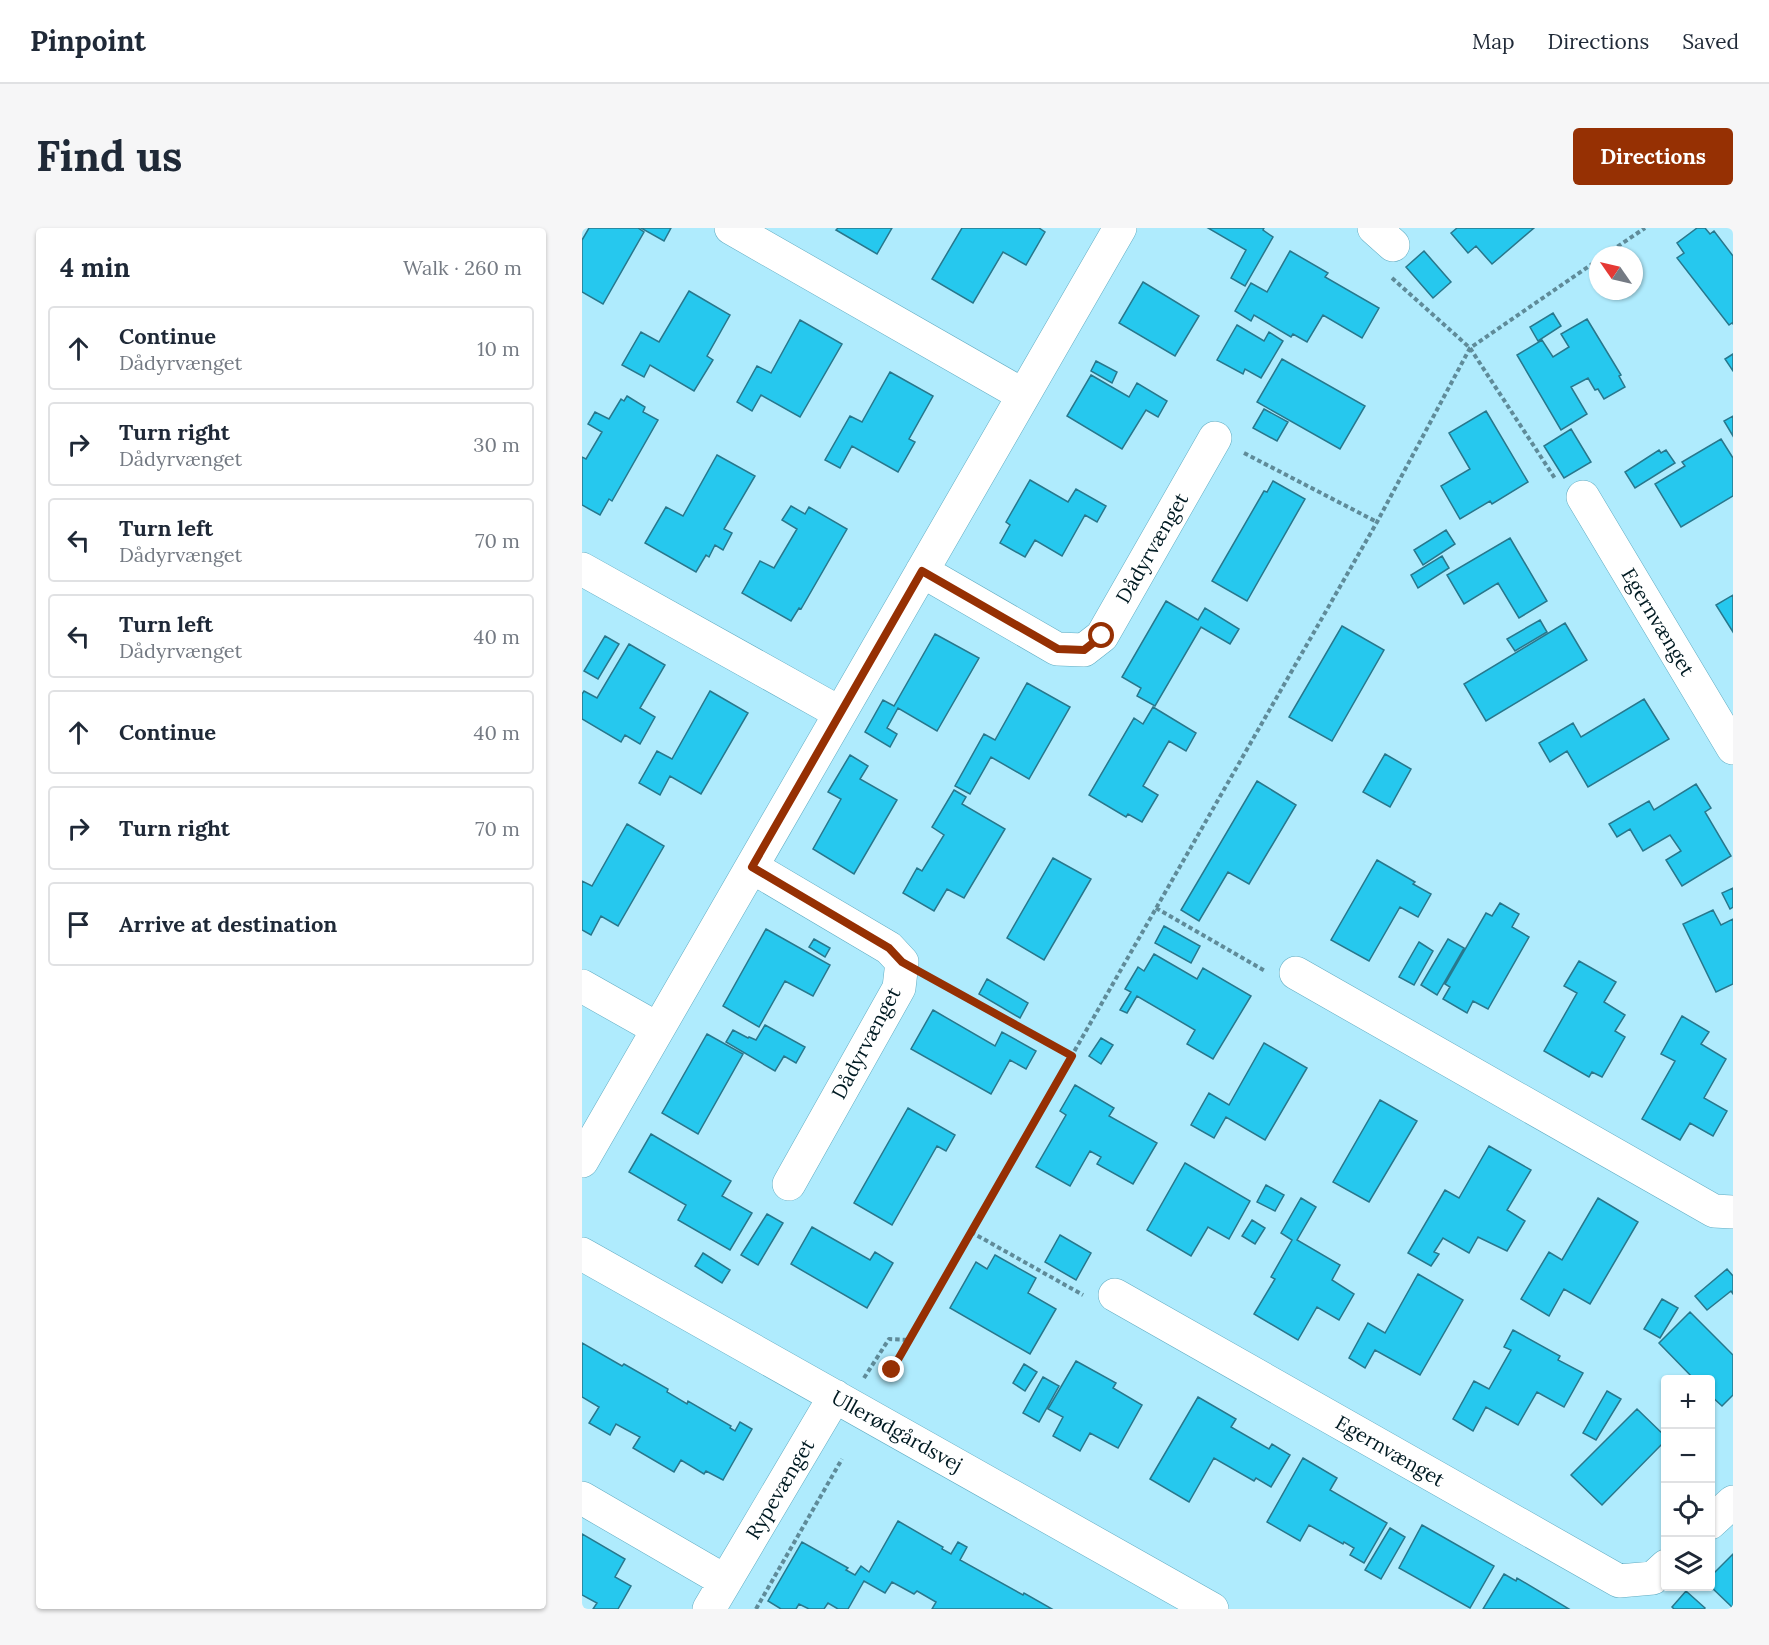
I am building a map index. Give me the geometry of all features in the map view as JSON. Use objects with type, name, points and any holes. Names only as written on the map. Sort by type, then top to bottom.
[{"type":"street","points":[[731,228],[1023,395]]},
{"type":"street","points":[[582,1161],[1120,228]]},
{"type":"street","name":"Dådyrvænget","points":[[922,571],[1058,649],[1084,650],[1102,636],[1215,438]]},
{"type":"street","name":"Egernvænget","points":[[1584,497],[1733,748]]},
{"type":"street","points":[[582,569],[840,713]]},
{"type":"street","name":"Dådyrvænget","points":[[752,867],[889,948],[902,962],[899,988],[789,1184]]},
{"type":"street","points":[[1296,973],[1714,1211],[1733,1212]]},
{"type":"street","points":[[582,986],[658,1029]]},
{"type":"street","name":"Ullerødgårdsvej","points":[[582,1254],[1212,1609]]},
{"type":"street","name":"Egernvænget","points":[[1115,1296],[1618,1581],[1653,1578],[1661,1570]]},
{"type":"street","name":"Rypevænget","points":[[709,1609],[835,1396]]},
{"type":"street","points":[[582,1498],[725,1581]]},
{"type":"street","points":[[1715,1518],[1733,1502]]},
{"type":"path","points":[[1618,246],[1645,228]]},
{"type":"path","points":[[1384,237],[1391,277],[1470,348],[1560,487],[1584,497]]},
{"type":"path","points":[[892,1370],[1377,522],[1470,348],[1589,266]]},
{"type":"path","points":[[1215,438],[1377,522]]},
{"type":"path","points":[[1156,908],[1279,979],[1296,973]]},
{"type":"path","points":[[902,962],[1072,1056]]},
{"type":"path","points":[[971,1232],[1096,1302],[1115,1296]]},
{"type":"path","points":[[867,1371],[889,1339],[910,1340]]},
{"type":"path","points":[[756,1609],[842,1459]]},
{"type":"building","points":[[589,228],[638,228],[644,232],[603,304],[582,292],[582,240]]},
{"type":"building","points":[[641,228],[671,228],[664,241]]},
{"type":"building","points":[[838,228],[892,228],[877,254],[836,230]]},
{"type":"building","points":[[962,228],[1039,228],[1045,232],[1026,265],[1003,252],[973,303],[932,279]]},
{"type":"building","points":[[1208,228],[1264,228],[1263,230],[1273,237],[1245,286],[1231,278],[1246,250]]},
{"type":"building","points":[[1457,228],[1534,228],[1492,264],[1476,246],[1468,253],[1451,233]]},
{"type":"building","points":[[1697,228],[1705,228],[1710,234],[1714,231],[1733,256],[1733,324],[1729,325],[1677,258],[1684,253],[1677,243]]},
{"type":"building","points":[[1290,251],[1328,273],[1325,277],[1379,308],[1362,338],[1323,315],[1307,342],[1293,334],[1291,337],[1254,315],[1251,321],[1235,311],[1251,283],[1267,292]]},
{"type":"building","points":[[1424,251],[1451,282],[1433,298],[1406,267]]},
{"type":"building","points":[[1143,282],[1199,316],[1175,356],[1119,323]]},
{"type":"building","points":[[689,291],[730,315],[707,356],[713,360],[694,391],[650,365],[644,377],[622,365],[641,332],[659,342]]},
{"type":"building","points":[[1553,313],[1561,326],[1538,341],[1530,327]]},
{"type":"building","points":[[1587,319],[1621,375],[1619,376],[1625,387],[1604,399],[1588,378],[1571,387],[1587,414],[1561,430],[1517,355],[1542,340],[1553,357],[1569,347],[1561,334]]},
{"type":"building","points":[[800,320],[842,344],[800,417],[761,395],[752,411],[737,402],[757,366],[771,373]]},
{"type":"building","points":[[1237,325],[1264,341],[1269,332],[1283,341],[1261,378],[1245,369],[1243,374],[1217,360]]},
{"type":"building","points":[[1733,354],[1733,371],[1725,359]]},
{"type":"building","points":[[1282,359],[1365,406],[1340,449],[1257,402]]},
{"type":"building","points":[[1096,361],[1117,372],[1112,383],[1091,371]]},
{"type":"building","points":[[890,372],[933,396],[909,439],[915,442],[898,472],[852,446],[840,468],[825,460],[850,416],[862,422]]},
{"type":"building","points":[[1091,375],[1129,397],[1137,383],[1167,401],[1158,417],[1146,410],[1122,449],[1067,416]]},
{"type":"building","points":[[627,396],[645,407],[643,412],[658,420],[612,501],[609,499],[600,515],[582,505],[582,457],[586,459],[602,432],[588,424],[595,412],[609,419],[621,399],[624,401]]},
{"type":"building","points":[[1264,409],[1288,422],[1277,441],[1253,428]]},
{"type":"building","points":[[1486,411],[1528,482],[1492,504],[1490,501],[1460,519],[1441,486],[1470,469],[1449,433]]},
{"type":"building","points":[[1733,416],[1733,436],[1724,421]]},
{"type":"building","points":[[1571,429],[1591,462],[1564,478],[1544,446]]},
{"type":"building","points":[[1721,439],[1733,458],[1733,496],[1681,527],[1655,484],[1685,466],[1682,462]]},
{"type":"building","points":[[1659,450],[1661,453],[1666,450],[1675,463],[1635,488],[1625,472]]},
{"type":"building","points":[[717,455],[755,476],[724,529],[732,533],[723,550],[715,545],[709,557],[706,555],[696,572],[645,543],[666,507],[683,516]]},
{"type":"building","points":[[1030,480],[1068,502],[1076,489],[1106,506],[1097,522],[1085,515],[1062,556],[1035,540],[1025,557],[1000,543],[1010,525],[1006,522]]},
{"type":"building","points":[[1273,481],[1305,499],[1247,601],[1212,581],[1264,491],[1267,492]]},
{"type":"building","points":[[791,506],[805,514],[809,507],[847,529],[801,609],[799,608],[791,621],[742,593],[760,561],[774,568],[797,529],[782,520]]},
{"type":"building","points":[[1446,530],[1455,544],[1423,565],[1414,550]]},
{"type":"building","points":[[1510,538],[1547,601],[1519,618],[1498,583],[1464,604],[1447,575]]},
{"type":"building","points":[[1442,556],[1449,568],[1418,588],[1411,575]]},
{"type":"building","points":[[1733,595],[1733,632],[1716,605]]},
{"type":"building","points":[[1166,601],[1198,620],[1205,608],[1239,629],[1230,644],[1201,627],[1155,706],[1137,696],[1141,688],[1122,677]]},
{"type":"building","points":[[1540,620],[1547,632],[1515,651],[1507,639]]},
{"type":"building","points":[[1565,623],[1587,660],[1486,721],[1464,684]]},
{"type":"building","points":[[1342,626],[1384,650],[1332,741],[1289,717]]},
{"type":"building","points":[[935,634],[979,658],[937,731],[898,708],[887,728],[897,734],[890,747],[865,732],[883,700],[894,706]]},
{"type":"building","points":[[605,636],[619,644],[598,679],[584,671]]},
{"type":"building","points":[[629,644],[665,665],[640,708],[655,717],[640,744],[625,735],[621,742],[582,719],[582,694],[584,691],[597,698]]},
{"type":"building","points":[[1027,683],[1070,707],[1029,779],[991,757],[970,794],[955,786],[984,734],[995,740]]},
{"type":"building","points":[[710,691],[748,713],[701,794],[670,776],[660,795],[639,783],[657,751],[672,759]]},
{"type":"building","points":[[1644,699],[1669,739],[1588,787],[1567,751],[1550,762],[1539,743],[1573,723],[1581,737]]},
{"type":"building","points":[[1153,707],[1196,733],[1186,751],[1169,741],[1143,786],[1158,795],[1142,822],[1128,814],[1126,817],[1089,795],[1134,718],[1143,724]]},
{"type":"building","points":[[1385,754],[1411,769],[1390,807],[1363,792]]},
{"type":"building","points":[[850,755],[868,766],[860,779],[897,800],[854,874],[813,849],[841,799],[828,792]]},
{"type":"building","points":[[1257,781],[1296,805],[1249,884],[1228,872],[1199,921],[1181,910]]},
{"type":"building","points":[[1696,784],[1711,808],[1705,812],[1731,856],[1682,886],[1666,860],[1681,851],[1670,835],[1643,851],[1630,829],[1617,837],[1609,824],[1649,801],[1654,810]]},
{"type":"building","points":[[954,790],[966,797],[962,804],[1005,829],[964,898],[947,889],[934,911],[903,893],[917,868],[922,871],[944,835],[932,827]]},
{"type":"building","points":[[627,824],[664,846],[618,926],[601,916],[591,935],[582,930],[582,881],[592,886]]},
{"type":"building","points":[[1053,858],[1091,879],[1044,960],[1007,938]]},
{"type":"building","points":[[1377,860],[1431,894],[1418,917],[1400,907],[1369,961],[1331,940]]},
{"type":"building","points":[[1733,888],[1733,907],[1730,909],[1722,893]]},
{"type":"building","points":[[1500,903],[1519,914],[1512,927],[1529,937],[1488,1009],[1473,1001],[1467,1013],[1443,999],[1450,987],[1445,984],[1486,913],[1492,916]]},
{"type":"building","points":[[1713,910],[1721,925],[1733,919],[1733,984],[1716,992],[1683,924]]},
{"type":"building","points":[[1164,926],[1200,946],[1191,963],[1155,943]]},
{"type":"building","points":[[766,929],[830,965],[813,996],[785,981],[759,1027],[723,1006]]},
{"type":"building","points":[[814,939],[830,948],[825,957],[809,947]]},
{"type":"building","points":[[1448,939],[1464,948],[1437,995],[1421,985]]},
{"type":"building","points":[[1419,942],[1433,951],[1414,985],[1399,977]]},
{"type":"building","points":[[1154,954],[1197,979],[1203,968],[1251,996],[1213,1059],[1187,1044],[1195,1030],[1137,996],[1127,1013],[1120,1010],[1131,992],[1125,989],[1138,967],[1144,971]]},
{"type":"building","points":[[1579,961],[1616,982],[1604,1002],[1625,1015],[1615,1031],[1625,1037],[1602,1077],[1592,1072],[1589,1077],[1544,1051],[1577,993],[1564,986]]},
{"type":"building","points":[[987,979],[1028,1003],[1020,1018],[979,994]]},
{"type":"building","points":[[933,1010],[995,1046],[1002,1032],[1036,1051],[1026,1069],[1010,1060],[991,1094],[911,1049]]},
{"type":"building","points":[[1682,1016],[1709,1032],[1701,1044],[1726,1059],[1704,1098],[1727,1111],[1713,1136],[1690,1123],[1680,1140],[1642,1119],[1675,1061],[1661,1054]]},
{"type":"building","points":[[765,1025],[805,1047],[796,1063],[784,1056],[775,1071],[726,1042],[733,1030],[756,1040]]},
{"type":"building","points":[[707,1034],[743,1054],[698,1134],[662,1113]]},
{"type":"building","points":[[1101,1038],[1113,1045],[1101,1064],[1089,1056]]},
{"type":"building","points":[[1264,1043],[1307,1068],[1265,1140],[1226,1117],[1214,1138],[1191,1125],[1209,1093],[1229,1105]]},
{"type":"building","points":[[1075,1085],[1114,1108],[1109,1116],[1157,1143],[1133,1184],[1097,1164],[1101,1157],[1090,1151],[1070,1186],[1036,1167],[1066,1115],[1060,1111]]},
{"type":"building","points":[[1380,1100],[1417,1121],[1369,1202],[1333,1182]]},
{"type":"building","points":[[908,1108],[955,1135],[946,1151],[937,1146],[892,1225],[854,1203]]},
{"type":"building","points":[[651,1134],[731,1181],[722,1196],[752,1213],[730,1250],[678,1220],[686,1205],[629,1172]]},
{"type":"building","points":[[1489,1146],[1531,1170],[1507,1210],[1525,1221],[1507,1251],[1478,1237],[1469,1253],[1443,1238],[1434,1252],[1439,1254],[1431,1266],[1408,1253],[1445,1190],[1459,1198]]},
{"type":"building","points":[[1185,1163],[1250,1201],[1229,1239],[1208,1227],[1191,1256],[1147,1230]]},
{"type":"building","points":[[1266,1185],[1284,1195],[1275,1211],[1257,1202]]},
{"type":"building","points":[[1301,1198],[1316,1207],[1297,1240],[1340,1265],[1332,1280],[1354,1294],[1339,1320],[1317,1307],[1298,1340],[1254,1314],[1275,1279],[1271,1277],[1292,1240],[1281,1233]]},
{"type":"building","points":[[1598,1198],[1638,1222],[1590,1304],[1564,1289],[1549,1316],[1521,1299],[1549,1252],[1562,1260]]},
{"type":"building","points":[[767,1214],[783,1223],[758,1265],[741,1255]]},
{"type":"building","points":[[1252,1220],[1265,1228],[1255,1244],[1242,1236]]},
{"type":"building","points":[[812,1227],[870,1260],[875,1252],[893,1263],[867,1308],[791,1264]]},
{"type":"building","points":[[1060,1235],[1091,1253],[1076,1280],[1045,1262]]},
{"type":"building","points":[[703,1253],[730,1270],[722,1283],[695,1266]]},
{"type":"building","points":[[995,1255],[1036,1278],[1028,1293],[1056,1309],[1030,1354],[950,1308],[976,1262],[987,1269]]},
{"type":"building","points":[[1727,1269],[1733,1276],[1733,1294],[1731,1291],[1707,1310],[1695,1296]]},
{"type":"building","points":[[1418,1274],[1463,1300],[1420,1375],[1375,1350],[1365,1368],[1349,1358],[1368,1323],[1385,1333]]},
{"type":"building","points":[[1662,1299],[1678,1308],[1660,1338],[1644,1329]]},
{"type":"building","points":[[1690,1312],[1733,1355],[1733,1395],[1722,1406],[1715,1400],[1715,1375],[1690,1375],[1659,1343]]},
{"type":"building","points":[[1513,1330],[1560,1356],[1558,1360],[1583,1373],[1564,1407],[1537,1392],[1518,1425],[1486,1407],[1473,1431],[1453,1419],[1474,1381],[1489,1389],[1511,1350],[1504,1347]]},
{"type":"building","points":[[582,1343],[668,1389],[667,1392],[687,1404],[688,1401],[731,1426],[730,1428],[735,1431],[740,1422],[752,1429],[723,1480],[706,1471],[704,1474],[681,1460],[674,1472],[633,1448],[640,1437],[616,1424],[610,1435],[589,1423],[599,1407],[582,1397]]},
{"type":"building","points":[[1076,1361],[1116,1383],[1113,1388],[1142,1405],[1118,1448],[1090,1433],[1080,1451],[1053,1436],[1063,1417],[1048,1409]]},
{"type":"building","points":[[1024,1364],[1037,1372],[1025,1391],[1013,1383]]},
{"type":"building","points":[[1043,1377],[1059,1386],[1039,1422],[1023,1413]]},
{"type":"building","points":[[1607,1391],[1621,1399],[1596,1440],[1583,1433]]},
{"type":"building","points":[[1198,1397],[1236,1419],[1231,1427],[1269,1449],[1272,1444],[1290,1455],[1271,1487],[1256,1478],[1254,1481],[1214,1458],[1189,1502],[1150,1479]]},
{"type":"building","points":[[1637,1409],[1661,1432],[1661,1445],[1602,1505],[1571,1475]]},
{"type":"building","points":[[1303,1458],[1337,1478],[1330,1490],[1387,1523],[1364,1563],[1350,1555],[1354,1548],[1309,1525],[1300,1541],[1267,1522]]},
{"type":"building","points":[[898,1521],[951,1554],[958,1542],[967,1547],[960,1560],[1052,1609],[932,1609],[936,1602],[917,1591],[914,1594],[892,1582],[885,1593],[864,1581],[848,1609],[838,1609],[828,1603],[824,1609],[809,1609],[799,1604],[796,1609],[781,1609],[768,1601],[802,1542],[848,1568],[846,1570],[855,1575],[861,1566],[869,1572]]},
{"type":"building","points":[[1422,1525],[1494,1566],[1470,1608],[1399,1568]]},
{"type":"building","points":[[1390,1528],[1405,1537],[1381,1579],[1365,1570]]},
{"type":"building","points":[[582,1534],[625,1559],[615,1577],[631,1586],[618,1609],[593,1609],[597,1603],[582,1595]]},
{"type":"building","points":[[1733,1554],[1733,1608],[1715,1591],[1715,1572]]},
{"type":"building","points":[[1504,1574],[1516,1581],[1517,1578],[1569,1609],[1483,1609]]},
{"type":"building","points":[[1686,1591],[1705,1608],[1674,1609],[1672,1607]]},
{"type":"route","points":[[892,1370],[1072,1056],[902,962],[889,948],[752,867],[922,571],[1058,649],[1084,650],[1102,636]]}]
